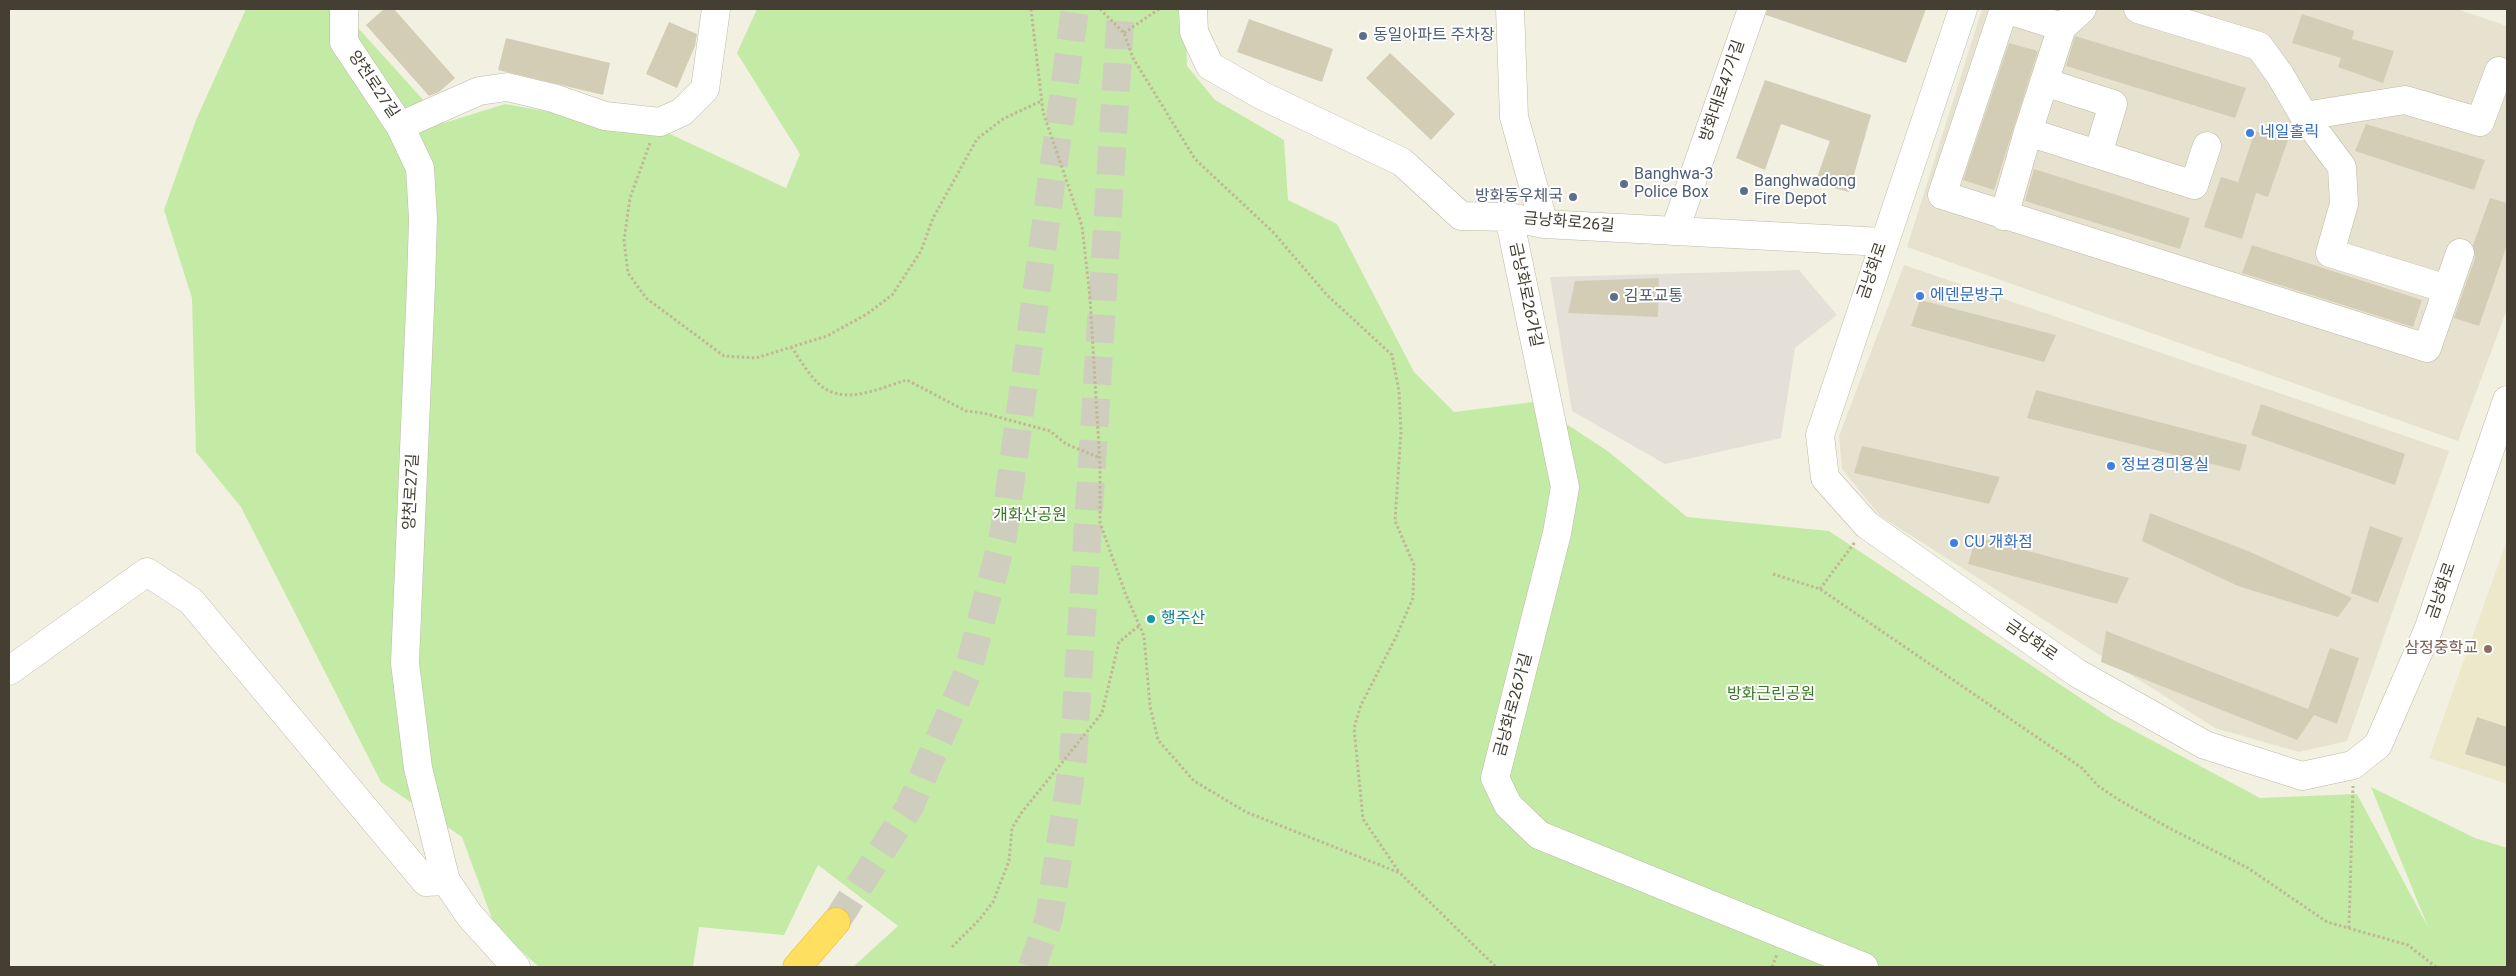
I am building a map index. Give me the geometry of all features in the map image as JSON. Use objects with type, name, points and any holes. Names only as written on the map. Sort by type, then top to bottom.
[{"type":"highway","points":[[797,967],[836,922]]},
{"type":"street","name":"양천로27길","points":[[344,9],[344,42],[400,126],[420,168],[423,219],[405,663],[418,768],[446,881],[470,916],[516,967]]},
{"type":"street","points":[[400,126],[479,91],[507,88],[552,98],[605,116],[660,122],[682,112],[705,89],[716,9]]},
{"type":"street","name":"금낭화로26길","points":[[1192,9],[1194,32],[1210,66],[1263,96],[1402,162],[1461,216],[1509,217],[1544,224],[1883,242]]},
{"type":"street","points":[[1510,9],[1514,117],[1544,224]]},
{"type":"street","name":"방화대로47가길","points":[[1675,230],[1752,9]]},
{"type":"street","name":"금낭화로","points":[[1963,9],[1883,242],[1820,435],[1825,478],[1868,525],[2076,673],[2205,745],[2302,776],[2353,765],[2378,745],[2428,630],[2507,400]]},
{"type":"street","points":[[2062,27],[2005,9],[1942,195],[2427,348],[2460,253]]},
{"type":"street","points":[[2004,216],[2028,132],[2062,27],[2082,9]]},
{"type":"street","points":[[2138,9],[2258,46],[2280,75],[2304,116],[2342,166],[2344,204],[2330,253],[2447,289]]},
{"type":"street","points":[[2304,116],[2405,100],[2480,122],[2499,71]]},
{"type":"street","points":[[2044,82],[2113,104],[2098,154]]},
{"type":"street","points":[[2028,132],[2194,185],[2207,146]]},
{"type":"street","name":"금낭화로26가길","points":[[1509,217],[1565,487],[1551,561],[1495,778],[1508,805],[1539,835],[1864,967]]},
{"type":"street","points":[[9,671],[146,572],[191,601],[426,882],[446,881]]},
{"type":"path","points":[[1031,9],[1043,112],[1082,226],[1090,297],[1100,458],[1100,522],[1144,636],[1150,706],[1158,740],[1194,781],[1246,812],[1400,873]]},
{"type":"path","points":[[1100,9],[1124,33],[1133,58],[1195,159],[1273,232],[1327,295],[1392,355],[1399,391],[1402,432],[1395,521],[1414,565],[1413,598],[1397,635],[1361,705],[1354,728],[1363,819],[1400,873],[1496,967]]},
{"type":"path","points":[[1124,33],[1159,9]]},
{"type":"path","points":[[647,120],[650,142],[630,198],[624,240],[628,273],[646,298],[724,356],[756,358],[827,336],[867,314],[892,295],[921,250],[933,218],[977,139],[1002,119],[1041,101]]},
{"type":"path","points":[[791,347],[819,384],[834,394],[852,396],[906,380],[966,411],[983,413],[1050,431],[1066,444],[1100,458]]},
{"type":"path","points":[[1820,589],[1868,525]]},
{"type":"path","points":[[1773,574],[1820,589],[2082,768],[2098,786],[2119,800],[2248,868],[2328,922],[2408,945],[2436,967]]},
{"type":"path","points":[[952,947],[979,920],[993,902],[1008,861],[1012,828],[1022,812],[1102,713],[1119,642],[1140,625]]},
{"type":"path","points":[[2349,928],[2353,765]]},
{"type":"shaded area","points":[[1982,9],[2457,9],[2507,26],[2507,309],[2458,441],[1907,247]]},
{"type":"shaded area","points":[[1904,265],[2449,451],[2347,741],[2299,752],[2215,728],[1880,516],[1842,469],[1839,436]]},
{"type":"shaded area","points":[[1799,270],[1837,315],[1795,348],[1781,438],[1665,464],[1572,411],[1550,277]]},
{"type":"shaded area","name":"삼정중학교","points":[[2507,540],[2507,784],[2429,758]]},
{"type":"green space","name":"개화산공원","points":[[246,9],[341,9],[444,123],[505,104],[668,133],[786,188],[800,154],[737,53],[757,9],[1185,9],[1187,66],[1215,100],[1284,140],[1288,200],[1337,224],[1414,372],[1454,412],[1533,402],[1609,452],[1687,517],[1829,531],[2112,719],[2260,798],[2357,794],[2428,927],[2371,787],[2475,838],[2507,848],[2507,967],[853,967],[898,926],[818,865],[784,935],[699,927],[693,967],[539,967],[495,927],[462,837],[381,782],[241,507],[196,452],[192,298],[164,210],[196,120]]},
{"type":"building","points":[[384,9],[394,9],[455,78],[439,92],[429,96],[366,25]]},
{"type":"building","points":[[1767,9],[1926,9],[1906,63],[1766,15]]},
{"type":"building","points":[[2302,14],[2354,31],[2352,39],[2394,51],[2383,83],[2338,67],[2341,58],[2292,43]]},
{"type":"building","points":[[1249,19],[1333,49],[1322,82],[1237,52]]},
{"type":"building","points":[[669,22],[697,34],[695,46],[677,88],[646,74]]},
{"type":"building","points":[[2075,36],[2246,88],[2235,118],[2066,66]]},
{"type":"building","points":[[506,38],[610,63],[603,95],[498,70]]},
{"type":"building","points":[[2009,43],[2038,51],[1994,190],[1963,180]]},
{"type":"building","points":[[1390,53],[1455,114],[1431,140],[1366,78]]},
{"type":"building","points":[[1765,80],[1871,115],[1849,192],[1815,183],[1830,141],[1781,124],[1765,170],[1736,158]]},
{"type":"building","points":[[2366,124],[2485,160],[2474,190],[2355,151]]},
{"type":"building","points":[[2255,131],[2288,140],[2268,197],[2256,193],[2242,239],[2204,227],[2221,177],[2238,182]]},
{"type":"building","points":[[2034,169],[2190,218],[2180,249],[2025,201]]},
{"type":"building","points":[[2490,198],[2507,203],[2507,245],[2479,326],[2454,318],[2475,258],[2473,245]]},
{"type":"building","points":[[2252,245],[2422,300],[2413,327],[2242,273]]},
{"type":"building","points":[[1659,278],[1658,317],[1568,313],[1575,281]]},
{"type":"building","points":[[1920,300],[2056,335],[2044,362],[1911,326]]},
{"type":"building","points":[[2036,390],[2247,445],[2240,471],[2027,418]]},
{"type":"building","points":[[2261,404],[2405,454],[2395,485],[2251,435]]},
{"type":"building","points":[[1862,446],[2000,477],[1989,504],[1854,473]]},
{"type":"building","points":[[2150,513],[2248,551],[2352,598],[2338,617],[2238,586],[2142,541]]},
{"type":"building","points":[[2370,526],[2403,538],[2378,603],[2351,593]]},
{"type":"building","points":[[1976,537],[2129,578],[2117,604],[1968,564]]},
{"type":"building","points":[[2106,631],[2308,709],[2330,648],[2359,658],[2337,724],[2314,715],[2297,740],[2101,662]]},
{"type":"building","points":[[2477,717],[2507,727],[2507,767],[2465,754]]},
{"type":"tunnel","points":[[836,922],[909,808],[967,675],[1003,537],[1075,9]]},
{"type":"tunnel","points":[[1032,967],[1049,918],[1073,760],[1121,9]]},
{"type":"place","name":"동일아파트 주차장","points":[[1363,36]]},
{"type":"place","name":"네일홀릭","points":[[2250,133]]},
{"type":"place","name":"Banghwa-3 Police Box","points":[[1624,184]]},
{"type":"place","name":"Banghwadong Fire Depot","points":[[1744,191]]},
{"type":"place","name":"방화동우체국","points":[[1573,197]]},
{"type":"place","name":"에덴문방구","points":[[1920,296]]},
{"type":"place","name":"김포교통","points":[[1614,297]]},
{"type":"place","name":"정보경미용실","points":[[2111,466]]},
{"type":"place","name":"CU 개화점","points":[[1954,543]]},
{"type":"place","name":"행주산","points":[[1151,619]]},
{"type":"place","name":"삼정중학교","points":[[2488,649]]},
{"type":"park label","name":"방화근린공원","points":[[1771,695]]}]
